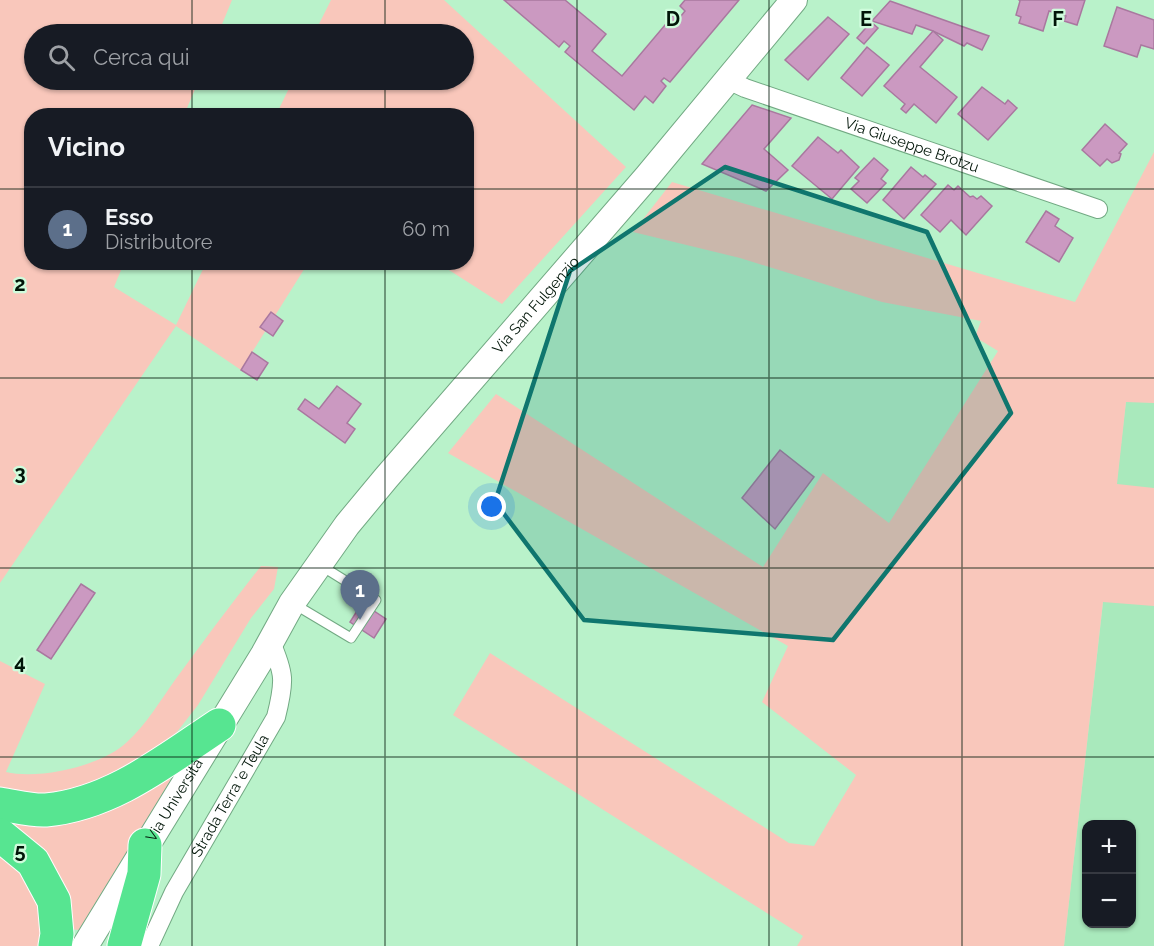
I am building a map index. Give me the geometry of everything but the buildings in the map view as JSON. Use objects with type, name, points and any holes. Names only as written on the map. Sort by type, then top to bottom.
[{"type":"highway","points":[[0,804],[45,810],[81,802],[117,790],[219,725]]},
{"type":"highway","points":[[0,835],[33,862],[54,901],[57,934],[55,946]]},
{"type":"highway","points":[[124,946],[144,874],[145,845]]},
{"type":"street","name":"Via San Fulgenzio","points":[[289,609],[347,525],[647,177],[794,0]]},
{"type":"street","name":"Via Giuseppe Brotzu","points":[[728,80],[745,88],[1098,208]]},
{"type":"street","name":"Via Università","points":[[85,946],[289,609]]},
{"type":"street","name":"Strada Terra 'e Teula","points":[[149,946],[174,892],[276,717],[284,687],[280,662],[267,647]]},
{"type":"lane","points":[[289,609],[351,638],[376,600],[319,564]]},
{"type":"highlighted area","points":[[725,167],[927,232],[1011,413],[833,640],[584,620],[495,502],[570,271]]},
{"type":"shaded area","points":[[0,0],[232,0],[222,24],[24,24],[24,90],[195,90],[187,108],[24,108],[24,270],[121,270],[114,287],[176,325],[203,270],[304,270],[241,370],[176,326],[0,583]]},
{"type":"shaded area","points":[[331,0],[444,0],[470,24],[319,24]]},
{"type":"shaded area","points":[[474,28],[626,167],[502,304],[449,270],[474,270],[474,108],[279,108],[288,90],[474,90]]},
{"type":"shaded area","points":[[1154,152],[1154,403],[1126,402],[1117,484],[1154,488],[1154,606],[1103,602],[1064,946],[797,946],[803,936],[453,715],[490,653],[789,843],[814,846],[856,775],[762,702],[788,646],[448,453],[496,394],[763,567],[823,473],[889,523],[998,351],[975,337],[981,321],[882,302],[740,258],[633,232],[672,182],[1075,302]]},
{"type":"shaded area","points":[[1126,401],[1154,403],[1154,946],[1064,946]]},
{"type":"shaded area","points":[[261,566],[278,567],[274,589],[251,618],[198,705],[173,737],[96,790],[0,799],[0,661],[45,684],[6,772],[35,774],[70,769],[86,764],[116,751],[140,728]]},
{"type":"shaded area","points":[[165,775],[171,780],[79,930],[69,929],[0,816]]},
{"type":"shaded area","points":[[0,848],[10,854],[44,908],[41,946],[0,946]]},
{"type":"place","name":"Esso","points":[[360,620]]}]
